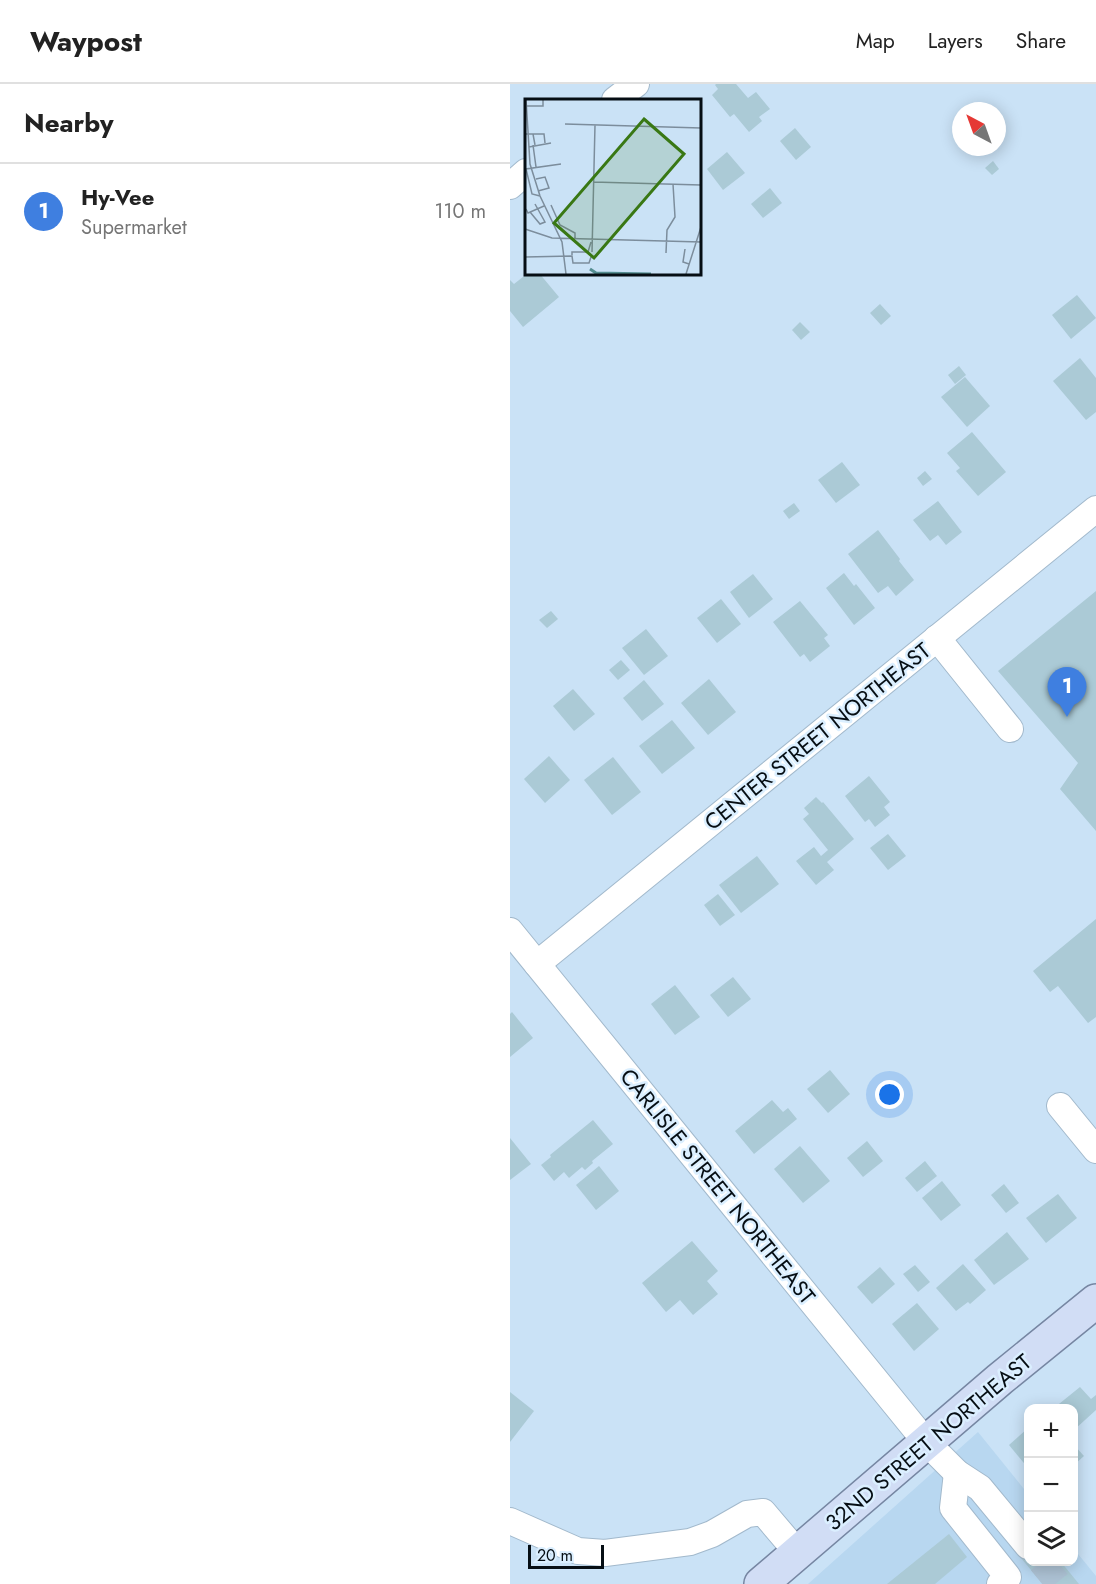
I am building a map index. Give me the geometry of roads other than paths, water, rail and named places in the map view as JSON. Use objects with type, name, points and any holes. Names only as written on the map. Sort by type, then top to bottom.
[{"type":"main road","name":"32ND STREET NORTHEAST","points":[[760,1584],[1000,1379],[1096,1301]]},
{"type":"street","points":[[616,99],[636,84]]},
{"type":"street","points":[[510,186],[525,173]]},
{"type":"street","name":"CENTER STREET NORTHEAST","points":[[537,964],[1096,509]]},
{"type":"street","points":[[937,638],[1010,729]]},
{"type":"street","name":"CARLISLE STREET NORTHEAST","points":[[510,930],[926,1442],[957,1473],[980,1488],[1024,1540]]},
{"type":"street","points":[[1060,1106],[1096,1150]]},
{"type":"street","points":[[957,1473],[953,1508],[1008,1577],[1000,1584]]},
{"type":"street","points":[[510,1521],[578,1551],[605,1553],[690,1542],[712,1534],[747,1514],[763,1512],[797,1552]]},
{"type":"tunnel","points":[[1044,1566],[1059,1584]]},
{"type":"place","name":"Hy-Vee","points":[[1067,717]]}]
